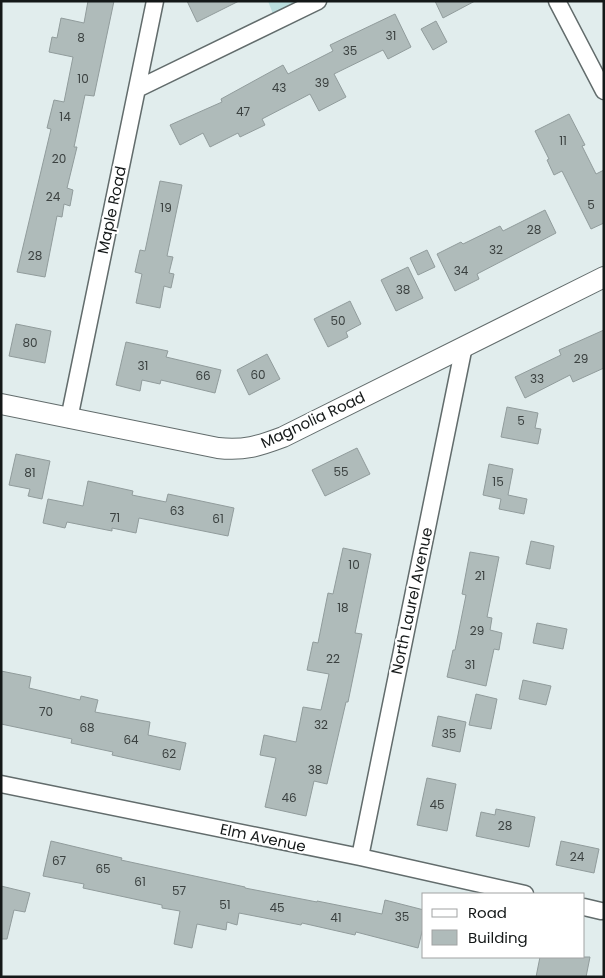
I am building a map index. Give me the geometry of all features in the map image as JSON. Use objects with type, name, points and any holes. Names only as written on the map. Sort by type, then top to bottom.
[{"type":"street","name":"Maple Road","points":[[69,419],[156,1]]},
{"type":"street","points":[[138,89],[318,1]]},
{"type":"street","points":[[557,1],[604,91]]},
{"type":"street","name":"Magnolia Road","points":[[1,404],[218,448],[249,449],[283,437],[604,277]]},
{"type":"street","name":"North Laurel Avenue","points":[[360,857],[464,346]]},
{"type":"street","name":"Elm Avenue","points":[[1,784],[360,857],[521,893]]},
{"type":"street","points":[[585,907],[601,911]]},
{"type":"shaded area","points":[[268,1],[323,1],[276,22]]},
{"type":"building","points":[[88,1],[114,1],[94,96],[85,95],[74,147],[77,147],[67,188],[73,190],[70,206],[64,204],[62,217],[57,216],[45,277],[17,272],[51,129],[47,128],[54,100],[64,102],[73,57],[49,52],[52,37],[57,38],[61,18],[84,23]]},
{"type":"building","points":[[187,1],[239,1],[197,22]]},
{"type":"building","points":[[435,1],[475,1],[443,18]]},
{"type":"building","points":[[395,14],[411,47],[388,59],[383,50],[334,74],[346,97],[319,111],[310,94],[262,119],[265,125],[240,137],[238,133],[210,147],[203,133],[180,145],[170,125],[222,102],[221,99],[283,65],[288,74],[333,51],[330,45]]},
{"type":"building","points":[[436,21],[447,42],[433,50],[421,29]]},
{"type":"building","points":[[569,114],[585,145],[582,146],[596,174],[604,170],[604,223],[591,229],[562,171],[554,175],[547,160],[549,159],[535,131]]},
{"type":"building","points":[[160,181],[182,185],[167,256],[173,257],[169,273],[174,274],[171,288],[164,286],[160,308],[136,303],[142,274],[135,272],[140,250],[145,251]]},
{"type":"building","points":[[545,210],[556,233],[477,274],[479,279],[455,291],[437,254],[500,226],[503,231]]},
{"type":"building","points":[[427,250],[435,267],[418,275],[410,258]]},
{"type":"building","points":[[408,267],[423,298],[396,311],[381,280]]},
{"type":"building","points":[[350,301],[361,324],[346,332],[348,337],[328,347],[314,319]]},
{"type":"building","points":[[16,324],[51,331],[45,363],[9,356]]},
{"type":"building","points":[[604,330],[604,368],[573,382],[570,375],[525,398],[515,377],[561,355],[559,350]]},
{"type":"building","points":[[126,342],[168,351],[166,357],[221,370],[215,393],[161,380],[160,384],[142,380],[140,391],[116,385]]},
{"type":"building","points":[[267,354],[280,379],[249,395],[237,370]]},
{"type":"building","points":[[507,407],[538,413],[535,428],[541,429],[538,444],[501,437]]},
{"type":"building","points":[[357,448],[370,474],[325,496],[312,470]]},
{"type":"building","points":[[16,454],[50,461],[42,499],[28,496],[30,489],[9,485]]},
{"type":"building","points":[[489,464],[513,469],[508,495],[527,499],[524,514],[499,509],[501,499],[483,495]]},
{"type":"building","points":[[88,481],[133,491],[132,495],[166,502],[168,494],[234,508],[228,536],[139,518],[136,533],[112,528],[112,531],[67,522],[65,528],[43,523],[48,499],[83,506]]},
{"type":"building","points":[[531,541],[554,546],[550,569],[526,564]]},
{"type":"building","points":[[343,548],[371,554],[355,633],[362,634],[348,702],[346,702],[327,784],[314,781],[306,816],[265,807],[276,758],[260,755],[264,735],[296,742],[303,707],[321,710],[329,674],[307,670],[313,642],[318,643],[328,593],[333,594]]},
{"type":"building","points":[[470,552],[499,557],[487,617],[492,618],[490,630],[502,633],[499,650],[494,649],[486,686],[447,677],[453,650],[455,650],[466,595],[462,594]]},
{"type":"building","points":[[537,623],[567,629],[563,649],[533,643]]},
{"type":"building","points":[[1,671],[31,677],[29,688],[80,700],[81,696],[98,700],[95,712],[150,722],[148,735],[186,743],[180,770],[112,755],[113,752],[71,743],[72,739],[1,724]]},
{"type":"building","points":[[523,680],[551,686],[546,705],[519,699]]},
{"type":"building","points":[[476,694],[497,699],[491,729],[469,725]]},
{"type":"building","points":[[438,716],[466,722],[460,752],[432,746]]},
{"type":"building","points":[[427,778],[456,784],[447,831],[417,825]]},
{"type":"building","points":[[496,809],[535,817],[529,847],[476,836],[481,812],[495,815]]},
{"type":"building","points":[[51,841],[122,858],[121,860],[245,888],[382,914],[385,900],[422,909],[422,932],[418,948],[356,932],[355,935],[302,923],[301,925],[239,913],[237,925],[227,922],[226,930],[197,924],[192,948],[174,944],[180,911],[162,908],[162,905],[83,888],[84,884],[43,876]]},
{"type":"building","points":[[561,841],[599,849],[594,873],[556,865]]},
{"type":"building","points":[[1,886],[30,893],[25,912],[14,910],[7,939],[1,939]]},
{"type":"building","points":[[590,957],[586,977],[536,977],[540,958]]}]
